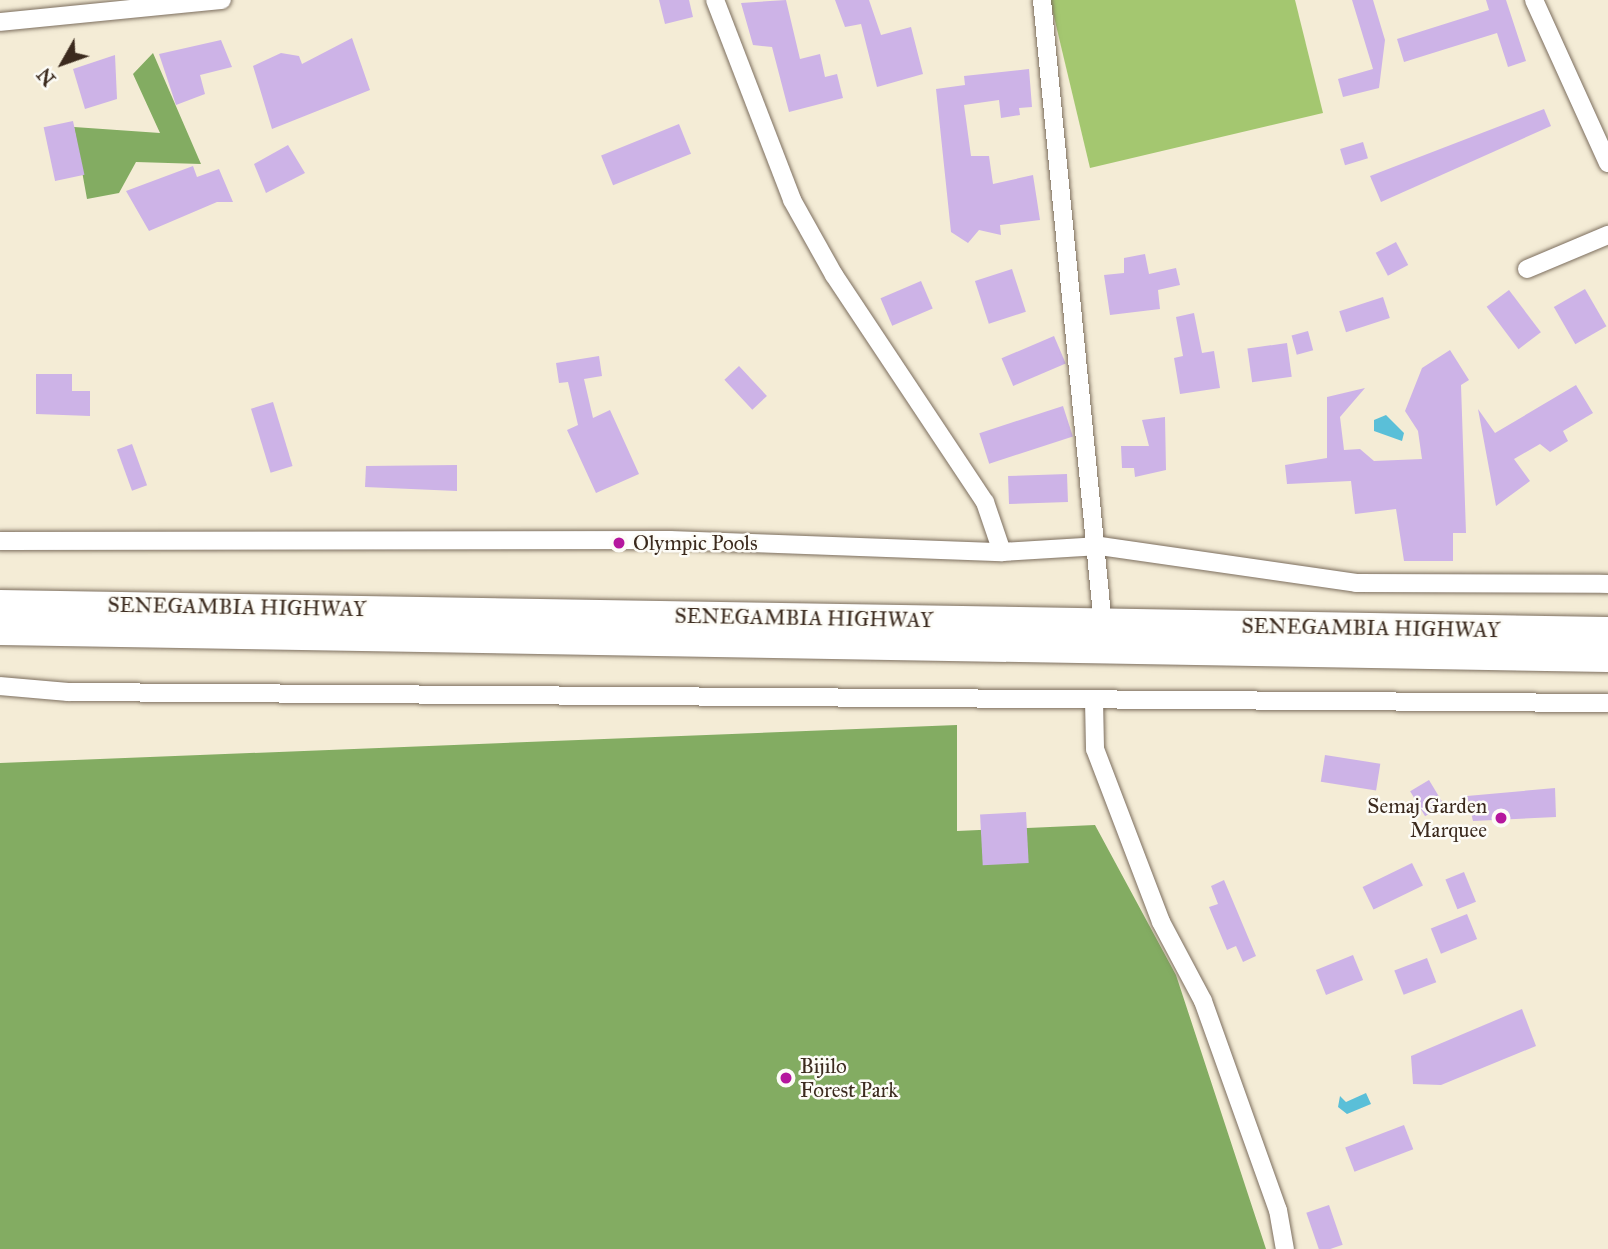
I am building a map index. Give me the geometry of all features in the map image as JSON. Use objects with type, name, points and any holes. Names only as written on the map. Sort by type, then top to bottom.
[{"type":"main road","name":"SENEGAMBIA HIGHWAY","points":[[0,604],[1103,625],[1608,631]]},
{"type":"main road","name":"SENEGAMBIA HIGHWAY","points":[[0,631],[1608,658]]},
{"type":"street","points":[[0,22],[222,0]]},
{"type":"street","points":[[715,0],[792,200],[834,275],[985,502],[1002,552]]},
{"type":"street","points":[[1042,0],[1100,545],[1103,625]]},
{"type":"street","points":[[1534,0],[1608,163]]},
{"type":"street","points":[[1527,270],[1608,236]]},
{"type":"street","points":[[0,541],[670,540],[1002,552],[1100,545],[1356,583],[1608,584]]},
{"type":"street","points":[[0,686],[68,692],[1608,703]]},
{"type":"street","points":[[1094,700],[1095,749],[1161,922],[1203,1001],[1278,1210],[1285,1249]]},
{"type":"green space","points":[[1050,0],[1295,0],[1323,113],[1090,168]]},
{"type":"green space","points":[[153,53],[201,164],[136,162],[119,193],[87,199],[74,127],[160,133],[133,74]]},
{"type":"green space","points":[[957,725],[957,831],[1095,825],[1176,975],[1266,1249],[0,1249],[0,763]]},
{"type":"water","points":[[1386,415],[1404,433],[1402,441],[1374,431],[1374,420]]},
{"type":"water","points":[[1366,1093],[1371,1104],[1347,1114],[1338,1107],[1340,1096],[1346,1102]]},
{"type":"building","points":[[659,0],[689,0],[693,17],[665,24]]},
{"type":"building","points":[[786,0],[800,59],[820,54],[825,77],[837,74],[843,98],[789,112],[772,47],[753,45],[741,3]]},
{"type":"building","points":[[835,0],[869,0],[881,35],[911,27],[923,74],[877,87],[861,24],[845,27]]},
{"type":"building","points":[[1352,0],[1373,0],[1385,40],[1379,88],[1343,97],[1338,79],[1373,69]]},
{"type":"building","points":[[1486,0],[1506,0],[1526,61],[1508,67],[1497,33],[1404,62],[1397,39],[1489,10]]},
{"type":"building","points":[[352,38],[370,90],[272,129],[253,66],[281,53],[299,56],[302,64]]},
{"type":"building","points":[[221,40],[232,67],[200,75],[205,94],[176,105],[159,54]]},
{"type":"building","points":[[115,55],[117,99],[85,109],[73,69]]},
{"type":"building","points":[[1029,69],[1032,107],[1019,108],[1020,115],[1001,118],[999,100],[964,105],[971,156],[989,156],[993,184],[1033,175],[1040,220],[1000,225],[1001,235],[979,230],[968,243],[951,232],[936,89],[965,85],[964,76]]},
{"type":"building","points":[[1544,109],[1551,126],[1381,202],[1370,176]]},
{"type":"building","points":[[73,121],[84,175],[55,181],[44,127]]},
{"type":"building","points":[[679,124],[691,154],[613,185],[601,155]]},
{"type":"building","points":[[1363,142],[1368,158],[1345,165],[1340,149]]},
{"type":"building","points":[[288,145],[305,173],[266,193],[254,164]]},
{"type":"building","points":[[193,166],[197,177],[219,169],[233,202],[217,202],[149,231],[126,191]]},
{"type":"building","points":[[1396,242],[1408,265],[1388,276],[1376,253]]},
{"type":"building","points":[[1145,254],[1149,274],[1176,268],[1180,285],[1158,290],[1160,309],[1110,315],[1104,275],[1124,273],[1124,258]]},
{"type":"building","points":[[1012,269],[1026,312],[989,324],[975,281]]},
{"type":"building","points":[[921,281],[933,309],[892,326],[880,298]]},
{"type":"building","points":[[1585,289],[1606,326],[1575,344],[1554,307]]},
{"type":"building","points":[[1509,290],[1541,332],[1519,349],[1487,307]]},
{"type":"building","points":[[1383,297],[1390,318],[1346,332],[1339,311]]},
{"type":"building","points":[[1194,313],[1202,353],[1214,351],[1220,388],[1180,394],[1174,358],[1183,356],[1176,317]]},
{"type":"building","points":[[1308,331],[1313,350],[1297,355],[1292,335]]},
{"type":"building","points":[[1054,336],[1066,364],[1013,386],[1002,358]]},
{"type":"building","points":[[1287,343],[1292,377],[1252,382],[1247,349]]},
{"type":"building","points":[[1450,350],[1469,380],[1461,385],[1466,533],[1453,533],[1453,561],[1404,561],[1396,509],[1355,514],[1351,481],[1287,484],[1285,465],[1327,458],[1327,397],[1365,388],[1340,417],[1344,450],[1360,449],[1374,461],[1422,459],[1418,431],[1405,411],[1422,368]]},
{"type":"building","points":[[599,356],[602,376],[584,379],[593,418],[610,410],[639,474],[596,493],[567,430],[578,425],[568,382],[559,383],[556,363]]},
{"type":"building","points":[[739,366],[767,396],[752,410],[724,380]]},
{"type":"building","points":[[36,374],[72,374],[72,391],[90,391],[90,416],[36,414]]},
{"type":"building","points":[[1576,385],[1593,413],[1563,431],[1568,441],[1550,452],[1540,444],[1514,459],[1530,481],[1496,506],[1478,409],[1495,433]]},
{"type":"building","points":[[273,402],[293,466],[271,473],[251,409]]},
{"type":"building","points":[[1063,406],[1073,436],[989,464],[979,433]]},
{"type":"building","points":[[1165,417],[1166,470],[1135,477],[1134,468],[1122,468],[1121,446],[1149,446],[1142,420]]},
{"type":"building","points":[[132,444],[147,485],[132,491],[117,449]]},
{"type":"building","points":[[457,465],[457,491],[365,487],[366,466]]},
{"type":"building","points":[[1067,474],[1068,502],[1009,504],[1008,476]]},
{"type":"building","points":[[1325,755],[1380,764],[1376,790],[1321,782]]},
{"type":"building","points":[[1429,780],[1444,805],[1425,816],[1410,791]]},
{"type":"building","points":[[1555,788],[1556,817],[1473,821],[1467,796]]},
{"type":"building","points":[[1026,812],[1029,863],[983,865],[980,814]]},
{"type":"building","points":[[1412,863],[1423,885],[1374,910],[1363,887]]},
{"type":"building","points":[[1464,872],[1476,902],[1457,909],[1445,879]]},
{"type":"building","points":[[1224,880],[1256,956],[1243,962],[1236,946],[1227,950],[1209,907],[1218,904],[1211,886]]},
{"type":"building","points":[[1467,914],[1477,939],[1441,954],[1431,929]]},
{"type":"building","points":[[1353,955],[1363,980],[1326,995],[1316,970]]},
{"type":"building","points":[[1427,958],[1436,982],[1404,995],[1394,971]]},
{"type":"building","points":[[1522,1009],[1536,1046],[1441,1085],[1413,1084],[1411,1056]]},
{"type":"building","points":[[1404,1125],[1413,1149],[1355,1172],[1345,1148]]},
{"type":"building","points":[[1329,1205],[1343,1245],[1319,1249],[1306,1213]]},
{"type":"place","name":"Olympic Pools","points":[[619,543]]},
{"type":"place","name":"Semaj Garden Marquee","points":[[1501,818]]},
{"type":"place","name":"Bijilo Forest Park","points":[[786,1078]]}]
